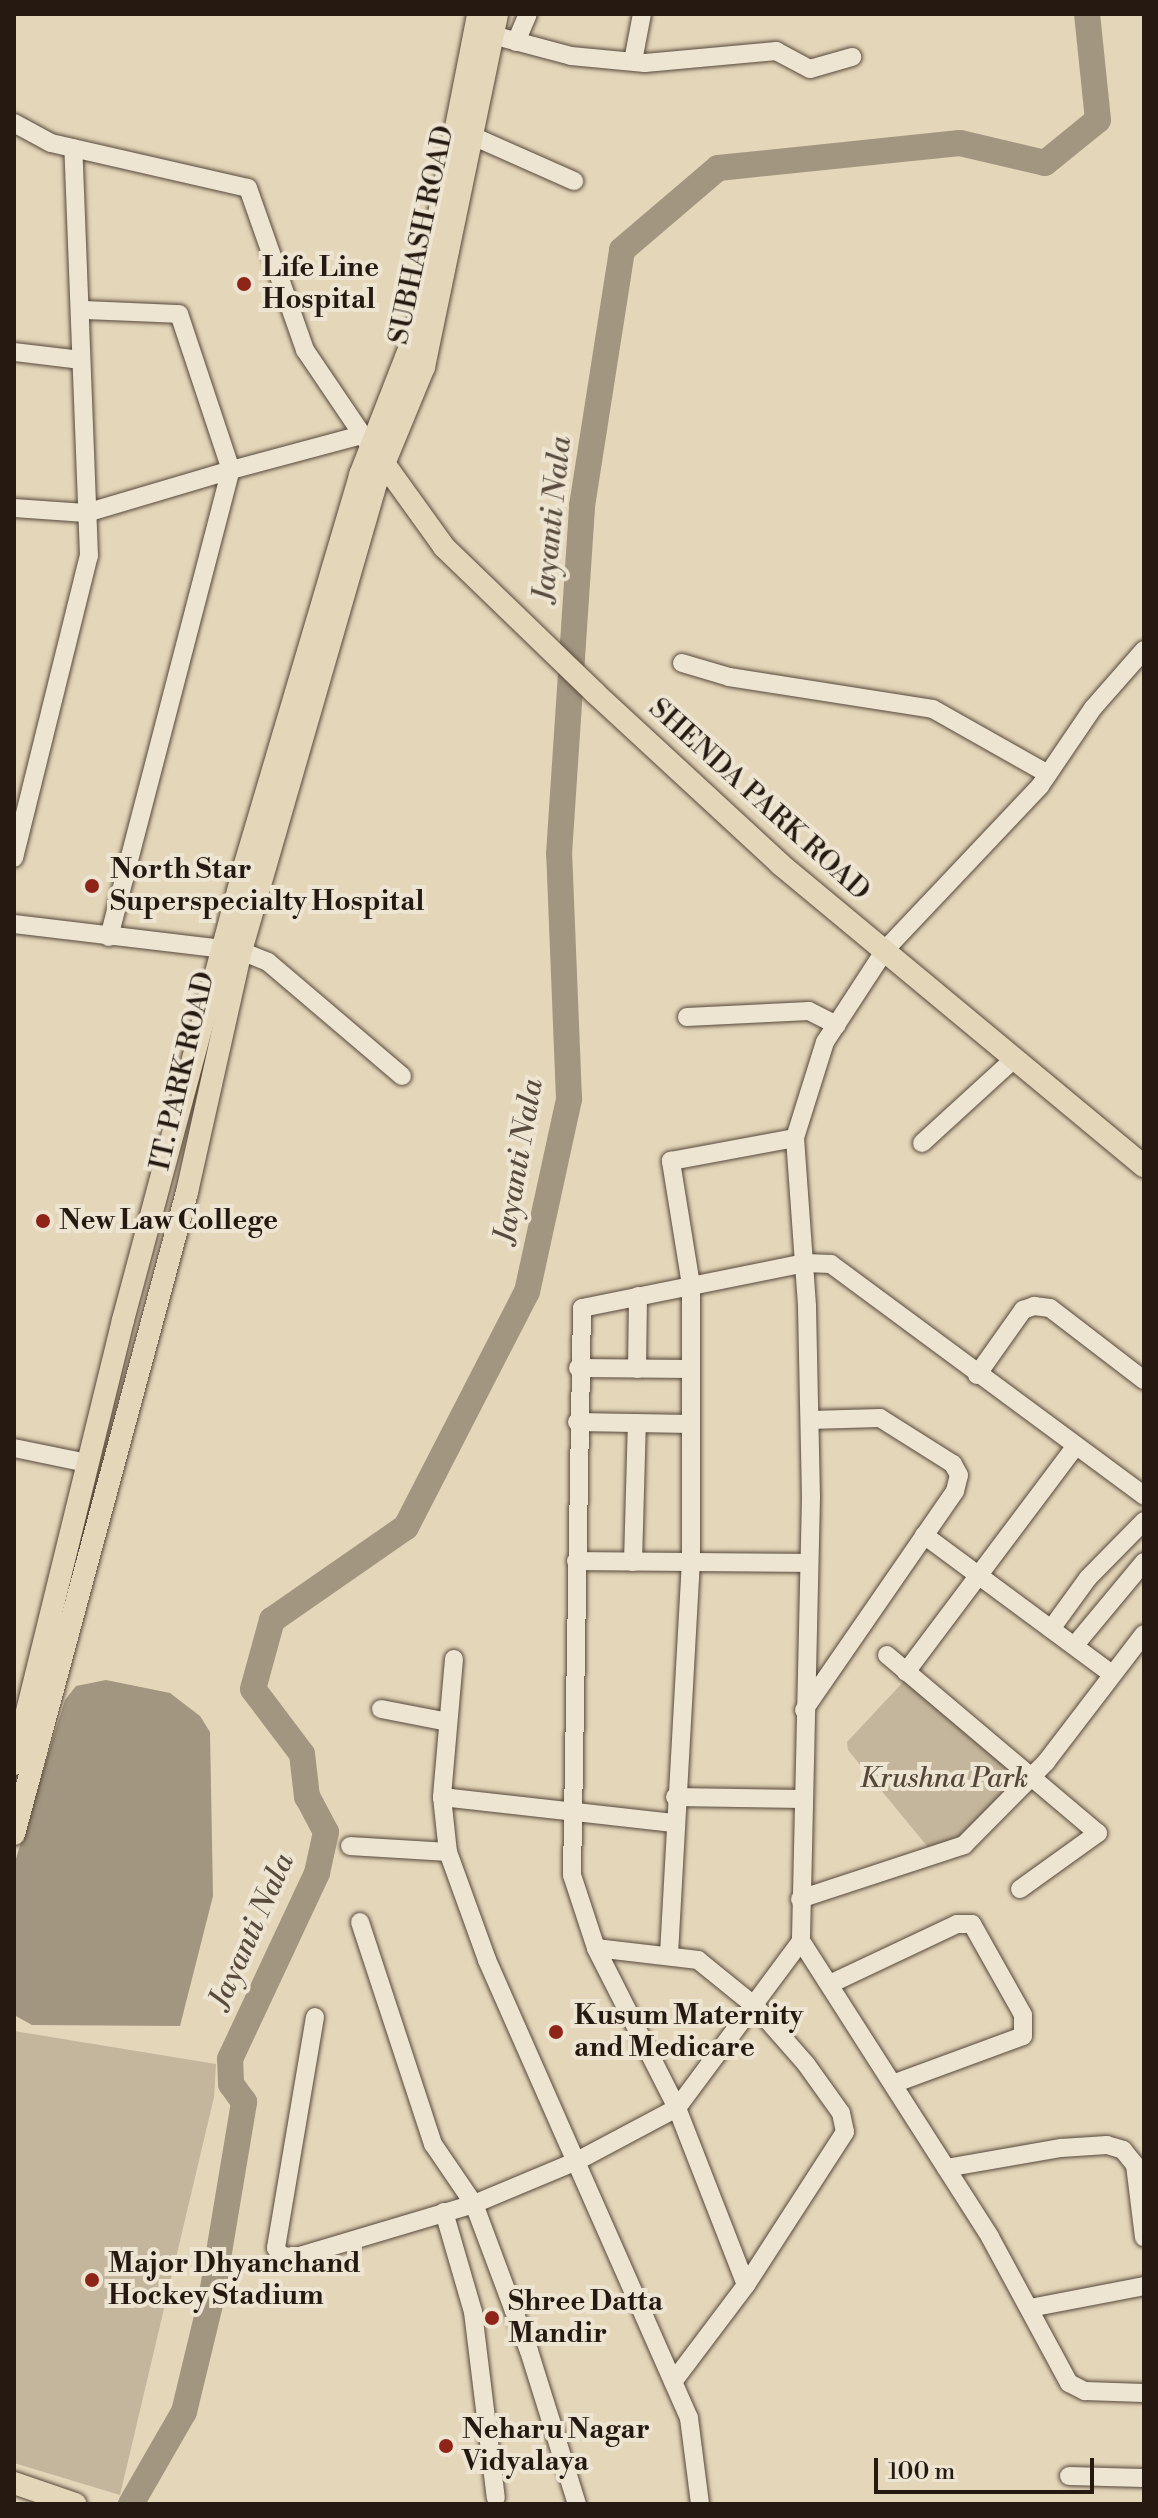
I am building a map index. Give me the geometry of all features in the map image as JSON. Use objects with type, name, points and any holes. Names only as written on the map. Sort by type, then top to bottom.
[{"type":"main road","name":"SUBHASH ROAD","points":[[385,463],[424,367],[486,23]]},
{"type":"main road","name":"SUBHASH ROAD","points":[[366,440],[410,351],[466,133]]},
{"type":"main road","name":"SHENDA PARK ROAD","points":[[366,440],[444,547],[584,682],[780,864],[1144,1166]]},
{"type":"main road","name":"IT. PARK ROAD","points":[[14,1764],[87,1463],[231,950],[366,440]]},
{"type":"main road","name":"IT. PARK ROAD","points":[[14,1834],[187,1192],[231,950],[385,463]]},
{"type":"main road","points":[[14,2483],[75,2504]]},
{"type":"street","points":[[516,42],[528,14]]},
{"type":"street","points":[[633,61],[642,14]]},
{"type":"street","points":[[486,23],[516,42],[571,56],[633,61],[776,51],[810,69],[852,57]]},
{"type":"street","points":[[14,123],[73,148],[248,188],[305,350],[366,440],[231,470],[86,513],[14,508]]},
{"type":"street","points":[[466,133],[574,181]]},
{"type":"street","points":[[14,858],[85,578],[82,310],[73,148]]},
{"type":"street","points":[[82,310],[179,314],[231,470],[109,937]]},
{"type":"street","points":[[14,352],[81,360]]},
{"type":"street","points":[[1144,650],[1093,708],[1048,774],[885,950],[837,1025],[806,1093],[795,1138],[805,1263],[810,1420],[801,1941],[806,1955],[832,1983],[895,2083],[1030,2308],[1069,2383],[1085,2391],[1144,2393]]},
{"type":"street","points":[[682,663],[729,677],[933,709],[1048,774]]},
{"type":"street","points":[[14,924],[231,950],[282,970],[402,1076]]},
{"type":"street","points":[[687,1017],[809,1011],[837,1025]]},
{"type":"street","points":[[922,1143],[1014,1059]]},
{"type":"street","points":[[669,1954],[675,1797],[691,1562],[691,1285],[671,1161],[795,1138]]},
{"type":"street","points":[[746,2285],[677,2108],[596,1948],[572,1875],[577,1422],[582,1308],[805,1263],[838,1267],[1074,1448],[1144,1496]]},
{"type":"street","points":[[637,1369],[638,1296]]},
{"type":"street","points":[[977,1375],[1023,1310],[1034,1306],[1050,1308],[1144,1380]]},
{"type":"street","points":[[578,1368],[691,1369]]},
{"type":"street","points":[[804,1710],[955,1491],[959,1475],[953,1464],[880,1418],[810,1420]]},
{"type":"street","points":[[577,1422],[691,1424]]},
{"type":"street","points":[[633,1562],[637,1423]]},
{"type":"street","points":[[14,1448],[87,1463]]},
{"type":"street","points":[[906,1672],[976,1574],[1074,1448]]},
{"type":"street","points":[[1051,1629],[1088,1578],[1144,1521]]},
{"type":"street","points":[[924,1535],[1112,1674]]},
{"type":"street","points":[[576,1561],[808,1563]]},
{"type":"street","points":[[1075,1645],[1144,1562]]},
{"type":"street","points":[[800,1899],[964,1845],[1033,1776],[1144,1634]]},
{"type":"street","points":[[887,1655],[1098,1833],[1020,1889]]},
{"type":"street","points":[[454,1659],[442,1797],[448,1852],[487,1960],[579,2160],[689,2418],[700,2504]]},
{"type":"street","points":[[381,1709],[448,1722]]},
{"type":"street","points":[[442,1797],[674,1823]]},
{"type":"street","points":[[675,1797],[802,1799]]},
{"type":"street","points":[[350,1846],[448,1852]]},
{"type":"street","points":[[360,1922],[433,2144],[474,2204],[529,2351],[577,2504]]},
{"type":"street","points":[[832,1983],[957,1924],[972,1924],[1023,2015],[1023,2036],[895,2083]]},
{"type":"street","points":[[315,2017],[276,2248],[281,2256],[296,2257],[474,2204],[579,2160],[677,2108],[756,2007],[801,1941]]},
{"type":"street","points":[[596,1948],[669,1954],[698,1960],[756,2007],[806,2064],[841,2113],[845,2132],[746,2285],[673,2382]]},
{"type":"street","points":[[946,2168],[1061,2148],[1107,2145],[1123,2150],[1135,2165],[1144,2237]]},
{"type":"street","points":[[444,2212],[475,2326],[496,2498]]},
{"type":"street","points":[[1030,2308],[1144,2286]]},
{"type":"street","points":[[1069,2476],[1144,2478]]},
{"type":"green space","name":"Krushna Park","points":[[904,1681],[1027,1771],[964,1845],[936,1857],[848,1750],[847,1742]]},
{"type":"green space","name":"Major Dhyanchand Hockey Stadium","points":[[14,2031],[216,2064],[214,2097],[120,2495],[14,2463]]},
{"type":"shaded area","points":[[106,1680],[170,1693],[200,1716],[210,1732],[213,1896],[180,2026],[32,2025],[14,2015],[14,1865],[65,1700],[76,1686]]},
{"type":"waterway","name":"Jayanti Nala","points":[[131,2504],[184,2412],[211,2300],[244,2102],[231,2084],[230,2059],[317,1873],[326,1832],[307,1797],[302,1754],[253,1689],[272,1620],[406,1527],[527,1292],[569,1099],[559,854],[582,506],[622,250],[718,168],[960,143],[1045,163],[1098,120],[1087,14]]},
{"type":"place","name":"Life Line Hospital","points":[[244,284]]},
{"type":"place","name":"North Star Superspecialty Hospital","points":[[92,886]]},
{"type":"place","name":"New Law College","points":[[43,1221]]},
{"type":"place","name":"Kusum Maternity and Medicare","points":[[556,2032]]},
{"type":"place","name":"Major Dhyanchand Hockey Stadium","points":[[92,2280]]},
{"type":"place","name":"Shree Datta Mandir","points":[[492,2318]]},
{"type":"place","name":"Neharu Nagar Vidyalaya","points":[[446,2446]]}]
